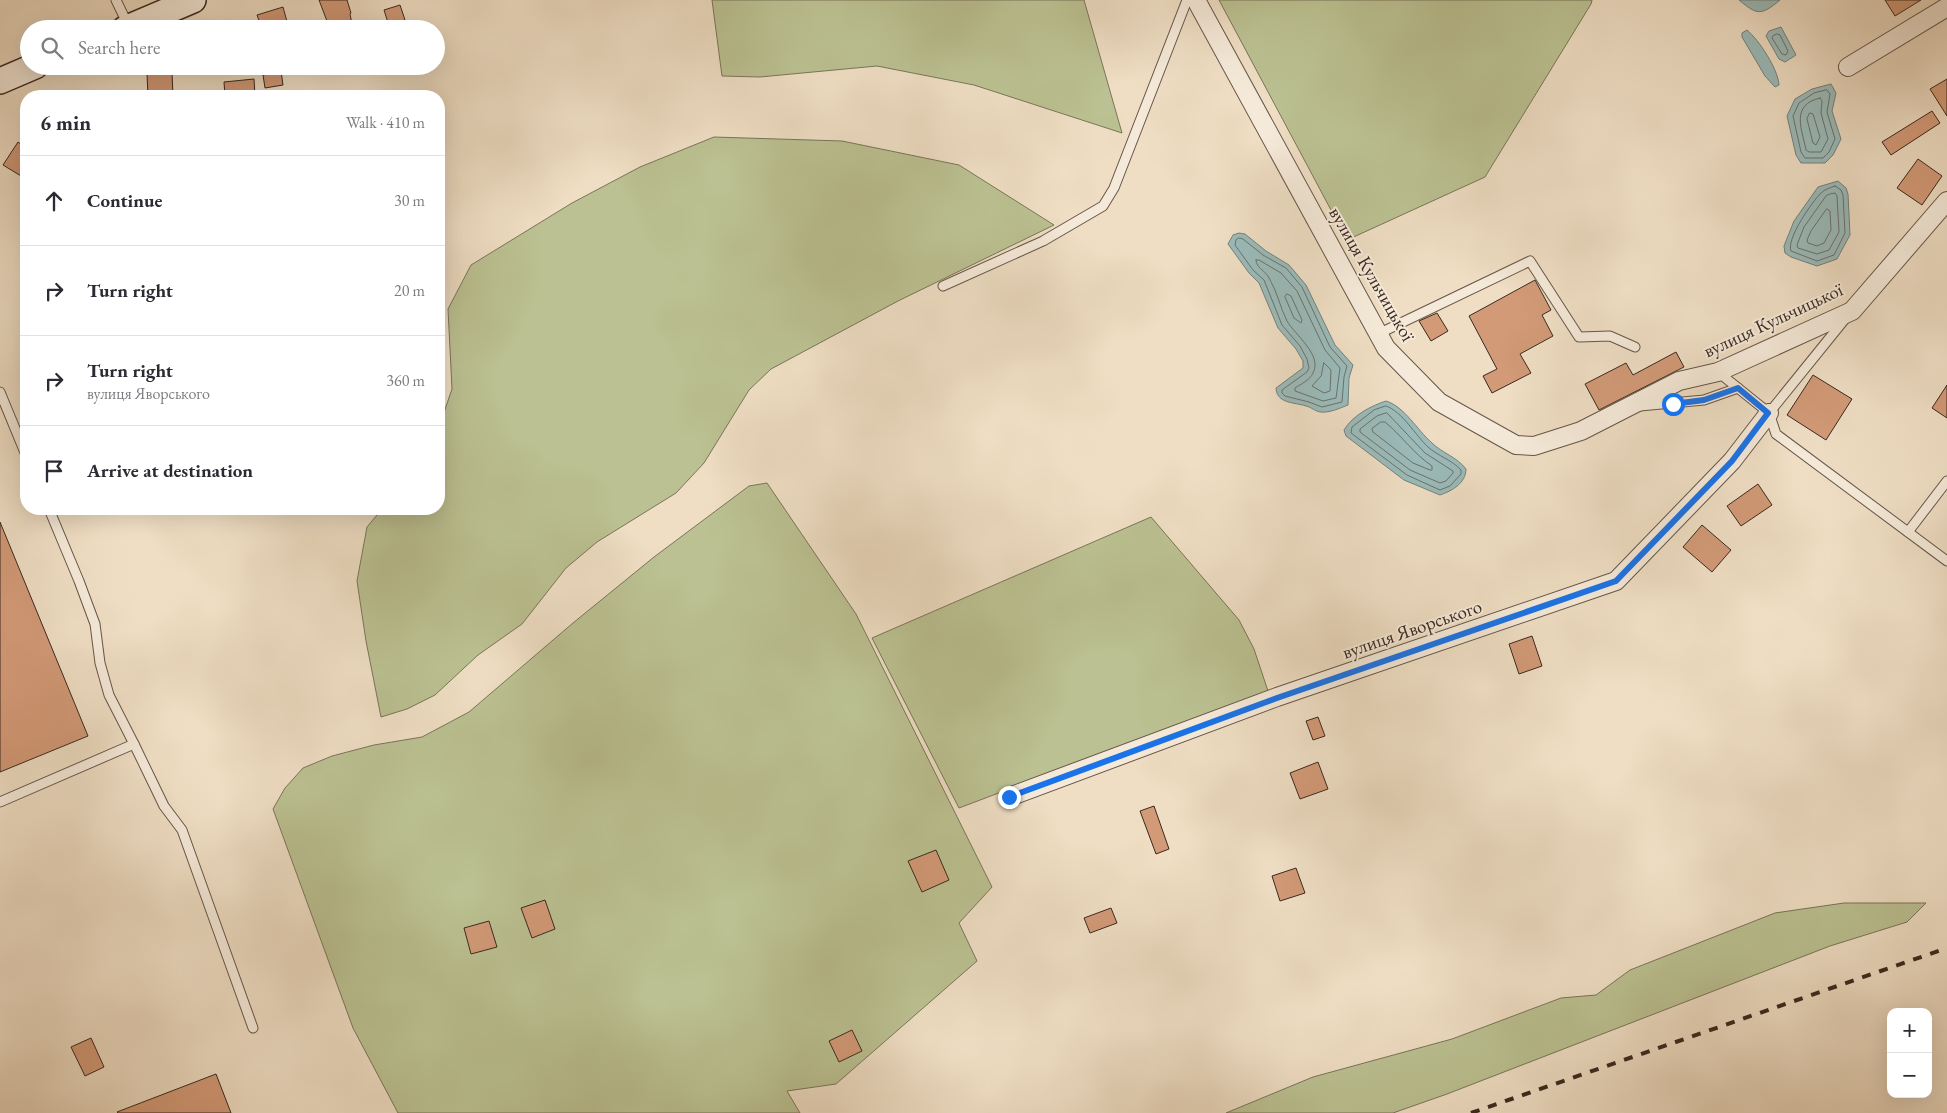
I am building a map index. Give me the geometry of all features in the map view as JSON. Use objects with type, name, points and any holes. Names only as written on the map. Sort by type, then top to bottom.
[{"type":"main road","points":[[146,20],[193,0]]},
{"type":"main road","points":[[0,81],[20,72]]},
{"type":"street","name":"вулиця Кульчицької","points":[[1196,0],[1386,348],[1439,402],[1516,445],[1534,446],[1581,431],[1679,381],[1718,372],[1852,311],[1947,201]]},
{"type":"street","points":[[1848,67],[1947,7]]},
{"type":"street","name":"вулиця Яворського","points":[[1009,797],[1277,698],[1616,581],[1732,461],[1768,413]]},
{"type":"lane","points":[[116,0],[124,20]]},
{"type":"lane","points":[[943,286],[1043,241],[1102,206],[1114,188],[1188,0]]},
{"type":"lane","points":[[1378,334],[1530,260],[1580,337],[1610,336],[1635,347]]},
{"type":"lane","points":[[1768,413],[1852,311]]},
{"type":"lane","points":[[1718,372],[1768,413],[1776,434],[1947,562]]},
{"type":"lane","points":[[1627,407],[1704,400],[1738,388]]},
{"type":"lane","points":[[0,392],[20,440]]},
{"type":"lane","points":[[1908,532],[1947,481]]},
{"type":"lane","points":[[52,515],[95,624],[100,663],[109,694],[164,806],[182,830],[253,1028]]},
{"type":"lane","points":[[0,802],[134,744]]},
{"type":"green space","points":[[712,0],[1084,0],[1122,133],[974,85],[877,66],[760,77],[722,76]]},
{"type":"green space","points":[[1219,0],[1592,0],[1485,177],[1347,240]]},
{"type":"green space","points":[[714,137],[842,141],[959,165],[1054,225],[898,301],[771,369],[749,390],[704,463],[676,493],[597,542],[566,568],[522,624],[478,655],[435,695],[407,709],[381,717],[366,641],[357,581],[367,527],[377,515],[445,515],[445,409],[452,389],[448,309],[471,265],[572,203],[640,167]]},
{"type":"green space","points":[[767,483],[856,614],[992,887],[959,923],[977,961],[836,1084],[787,1091],[800,1113],[398,1113],[353,1028],[273,809],[285,788],[303,768],[332,756],[374,745],[422,737],[469,712],[654,557],[749,486]]},
{"type":"green space","points":[[1151,517],[1239,620],[1254,649],[1268,691],[959,808],[872,638]]},
{"type":"green space","points":[[1844,903],[1926,903],[1907,922],[1830,946],[1447,1094],[1393,1113],[1226,1113],[1313,1077],[1452,1039],[1561,998],[1596,995],[1630,970],[1775,913]]},
{"type":"water","points":[[1739,0],[1780,0],[1768,9],[1759,12],[1750,9]]},
{"type":"water","points":[[1781,27],[1796,55],[1785,62],[1779,59],[1766,36],[1769,31]]},
{"type":"water","points":[[1747,30],[1767,55],[1778,78],[1779,85],[1775,87],[1765,76],[1742,37],[1742,33]]},
{"type":"water","points":[[1831,84],[1836,93],[1832,111],[1841,139],[1833,155],[1825,163],[1801,163],[1796,155],[1787,116],[1795,99],[1812,89]]},
{"type":"water","points":[[1838,181],[1846,188],[1848,194],[1850,235],[1837,259],[1817,266],[1785,253],[1784,246],[1794,221],[1818,187]]},
{"type":"water","points":[[1245,234],[1266,251],[1289,265],[1306,285],[1335,345],[1353,365],[1349,378],[1348,405],[1331,411],[1319,412],[1287,402],[1279,397],[1276,388],[1303,368],[1303,361],[1296,349],[1278,328],[1259,283],[1249,273],[1228,244],[1233,235]]},
{"type":"water","points":[[1386,401],[1405,413],[1426,438],[1466,469],[1464,478],[1458,486],[1440,495],[1404,480],[1346,436],[1344,430],[1352,420],[1368,408]]},
{"type":"building","points":[[319,0],[347,0],[351,20],[327,20]]},
{"type":"building","points":[[1885,0],[1921,0],[1895,16]]},
{"type":"building","points":[[400,5],[405,20],[387,20],[384,10]]},
{"type":"building","points":[[283,7],[287,20],[259,20],[257,15]]},
{"type":"building","points":[[147,75],[172,75],[173,90],[148,90]]},
{"type":"building","points":[[263,75],[282,75],[283,85],[265,88]]},
{"type":"building","points":[[254,79],[255,90],[225,90],[224,82]]},
{"type":"building","points":[[1947,79],[1947,116],[1930,89]]},
{"type":"building","points":[[1932,111],[1940,123],[1891,155],[1882,142]]},
{"type":"building","points":[[18,142],[20,144],[20,175],[3,165]]},
{"type":"building","points":[[1918,159],[1942,176],[1922,205],[1897,188]]},
{"type":"building","points":[[1535,280],[1551,310],[1542,315],[1553,336],[1520,354],[1531,373],[1492,393],[1483,376],[1497,369],[1469,316]]},
{"type":"building","points":[[1437,313],[1448,331],[1431,341],[1419,321]]},
{"type":"building","points":[[1676,352],[1684,367],[1599,410],[1585,384],[1626,363],[1633,375]]},
{"type":"building","points":[[1813,375],[1852,399],[1826,440],[1787,415]]},
{"type":"building","points":[[1947,385],[1947,418],[1932,408]]},
{"type":"building","points":[[1758,484],[1772,505],[1741,526],[1727,506]]},
{"type":"building","points":[[0,522],[88,736],[0,772]]},
{"type":"building","points":[[1702,525],[1731,550],[1712,572],[1683,547]]},
{"type":"building","points":[[1532,636],[1542,666],[1519,674],[1509,644]]},
{"type":"building","points":[[1318,717],[1325,736],[1313,740],[1306,721]]},
{"type":"building","points":[[1318,762],[1328,789],[1300,799],[1290,773]]},
{"type":"building","points":[[1154,806],[1169,849],[1156,854],[1140,811]]},
{"type":"building","points":[[936,850],[949,880],[922,892],[908,861]]},
{"type":"building","points":[[1296,868],[1305,893],[1280,901],[1272,876]]},
{"type":"building","points":[[545,900],[555,929],[532,938],[521,908]]},
{"type":"building","points":[[1111,908],[1117,923],[1090,933],[1084,918]]},
{"type":"building","points":[[489,921],[497,947],[471,954],[464,928]]},
{"type":"building","points":[[852,1030],[862,1051],[839,1062],[829,1041]]},
{"type":"building","points":[[91,1038],[104,1067],[85,1076],[71,1047]]},
{"type":"building","points":[[216,1074],[231,1113],[117,1112]]},
{"type":"railway","points":[[1471,1113],[1947,948]]},
{"type":"route","points":[[1009,797],[1277,698],[1616,581],[1732,461],[1768,413],[1738,388],[1704,400],[1673,404]]}]
